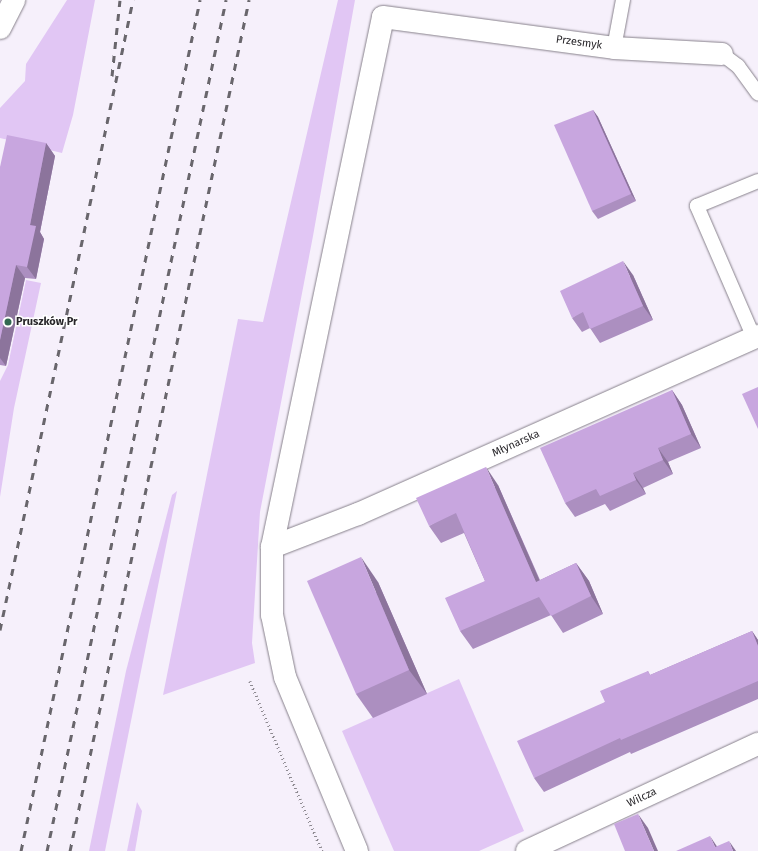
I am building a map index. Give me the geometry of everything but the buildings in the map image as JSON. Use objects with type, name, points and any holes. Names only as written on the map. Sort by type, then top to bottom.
[{"type":"street","points":[[0,28],[14,0]]},
{"type":"street","name":"Przesmyk","points":[[272,547],[383,17],[614,48],[722,54]]},
{"type":"street","name":"Młynarska","points":[[272,547],[358,514],[756,337]]},
{"type":"street","points":[[272,547],[272,615],[285,677],[357,851]]},
{"type":"street","name":"Wilcza","points":[[527,851],[758,744]]},
{"type":"lane","points":[[614,48],[623,0]]},
{"type":"lane","name":"Przesmyk","points":[[722,54],[738,66],[758,94]]},
{"type":"lane","points":[[756,337],[697,206],[758,181]]},
{"type":"path","points":[[250,681],[322,851]]},
{"type":"shaded area","points":[[67,0],[95,0],[73,115],[62,153],[0,138],[0,108],[25,81],[26,64]]},
{"type":"shaded area","points":[[338,0],[355,0],[313,236],[260,512],[252,643],[255,663],[163,695],[238,319],[263,322]]},
{"type":"shaded area","points":[[26,280],[41,283],[14,408],[0,497],[0,381],[8,365]]},
{"type":"shaded area","points":[[177,491],[105,851],[89,851],[126,671],[172,495]]},
{"type":"shaded area","points":[[459,679],[524,831],[479,851],[394,851],[342,731]]},
{"type":"shaded area","points":[[137,802],[142,811],[135,851],[127,851]]},
{"type":"railway","points":[[112,76],[120,0]]},
{"type":"railway","points":[[0,630],[133,0]]},
{"type":"railway","points":[[21,851],[200,0]]},
{"type":"railway","points":[[47,851],[226,0]]},
{"type":"railway","points":[[70,851],[249,0]]},
{"type":"place","name":"Pruszków Pr","points":[[8,322]]}]
